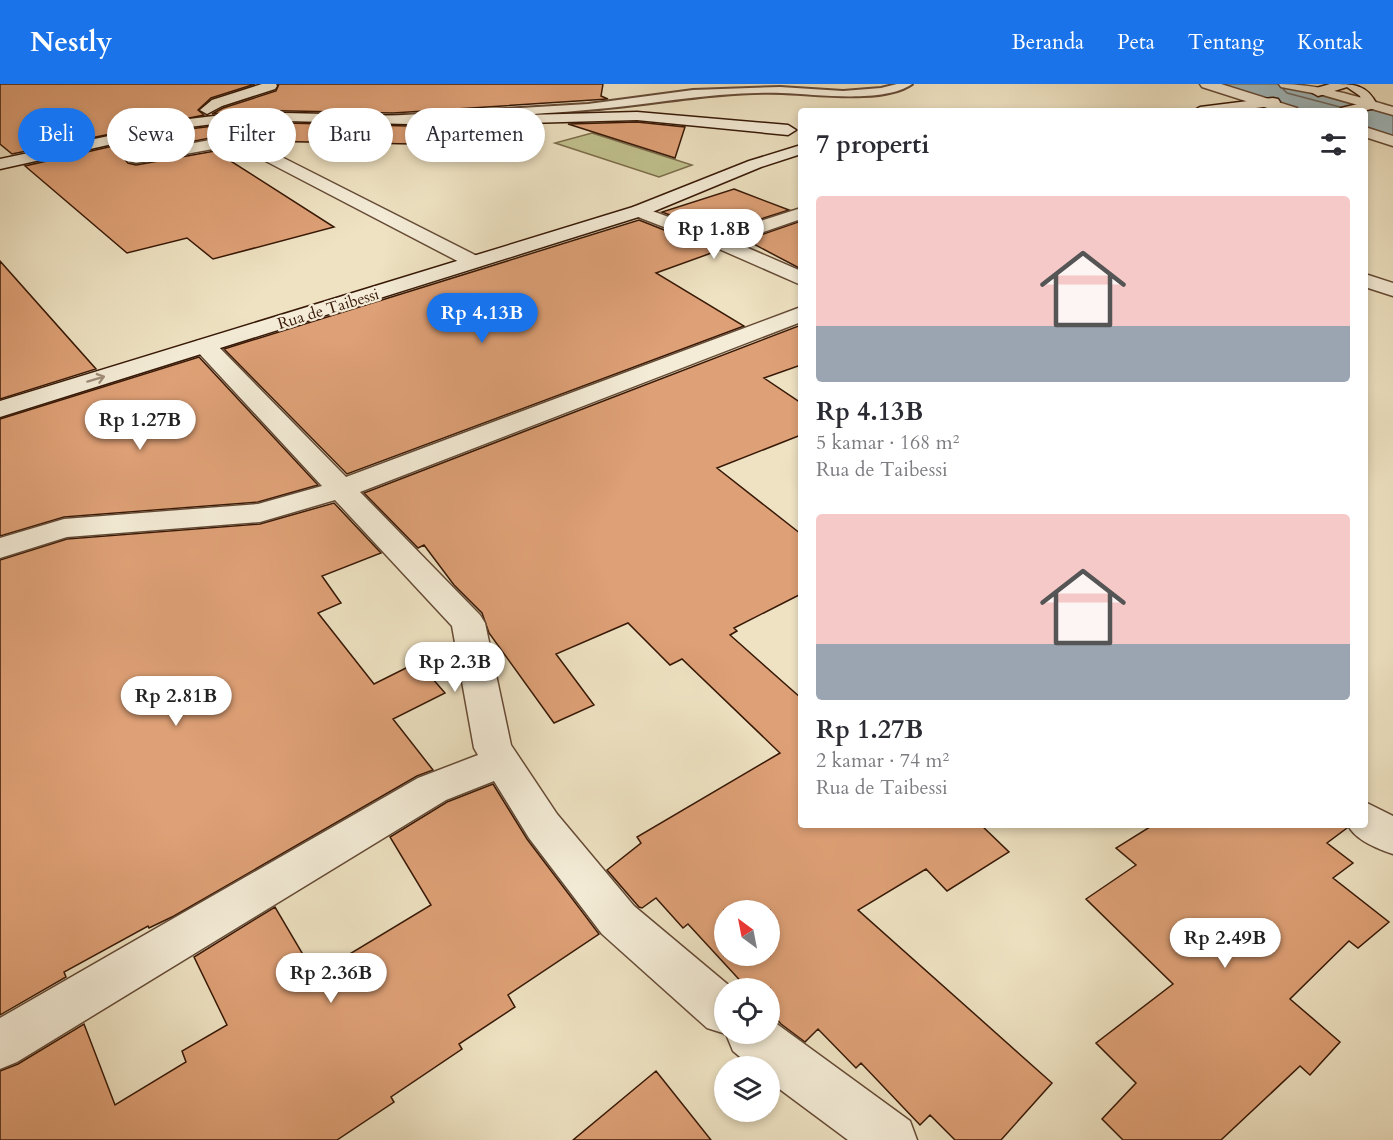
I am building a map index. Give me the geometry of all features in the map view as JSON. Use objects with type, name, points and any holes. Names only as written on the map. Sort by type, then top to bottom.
[{"type":"street","points":[[195,119],[217,103],[270,86],[269,84]]},
{"type":"street","points":[[1207,84],[1284,108]]},
{"type":"street","points":[[1286,84],[1393,111]]},
{"type":"street","points":[[1320,92],[1344,84]]},
{"type":"street","points":[[1351,84],[1366,94],[1368,105]]},
{"type":"street","points":[[1226,108],[1270,103]]},
{"type":"street","points":[[1357,108],[1368,105]]},
{"type":"street","points":[[195,122],[247,116],[308,117]]},
{"type":"street","points":[[393,119],[482,121],[637,116],[794,130]]},
{"type":"street","points":[[703,121],[778,149],[798,149]]},
{"type":"street","points":[[754,164],[759,143],[757,138],[767,132],[794,130]]},
{"type":"street","points":[[1368,133],[1393,141]]},
{"type":"street","points":[[195,147],[237,140],[474,262]]},
{"type":"street","points":[[0,164],[107,141]]},
{"type":"street","name":"Rua de Taibessi","points":[[0,409],[639,211],[754,164],[798,150]]},
{"type":"street","points":[[639,211],[717,241],[798,278]]},
{"type":"street","points":[[717,241],[798,214]]},
{"type":"street","points":[[1368,281],[1393,290]]},
{"type":"street","points":[[0,548],[64,528],[260,513],[341,489],[798,315]]},
{"type":"street","points":[[205,346],[468,623],[493,748],[501,762],[543,826],[618,920],[714,1003]]},
{"type":"street","points":[[0,1045],[432,789],[501,762]]},
{"type":"street","points":[[1368,821],[1393,837]]},
{"type":"street","points":[[762,1044],[891,1140]]},
{"type":"lane","points":[[393,118],[588,107],[693,93],[780,90],[843,94],[881,91],[907,84]]},
{"type":"green space","points":[[592,133],[692,165],[659,177],[555,143]]},
{"type":"water","points":[[1219,84],[1278,84],[1367,108],[1293,108]]},
{"type":"water","points":[[1368,108],[1393,115],[1393,136],[1368,129]]},
{"type":"building","points":[[0,84],[255,84],[211,98],[198,110],[204,115],[195,117],[195,108],[107,108],[107,135],[95,137],[95,108],[18,108],[18,153],[12,154],[0,144]]},
{"type":"building","points":[[279,84],[603,84],[601,96],[608,99],[470,108],[405,108],[405,112],[393,113],[393,108],[308,108],[308,111],[296,111],[296,108],[223,108],[276,91]]},
{"type":"building","points":[[637,122],[685,127],[675,158],[568,124]]},
{"type":"building","points":[[296,123],[308,124],[308,142],[296,142]]},
{"type":"building","points":[[393,126],[405,126],[405,144],[393,144]]},
{"type":"building","points":[[207,127],[207,139],[195,141],[195,128]]},
{"type":"building","points":[[107,147],[107,162],[127,162],[136,165],[153,162],[195,162],[195,155],[207,152],[207,162],[232,162],[334,227],[213,259],[187,238],[127,253],[25,166],[43,162],[95,162],[95,150]]},
{"type":"building","points":[[734,189],[789,210],[717,233],[662,212]]},
{"type":"building","points":[[639,220],[717,251],[656,273],[744,326],[347,474],[224,349]]},
{"type":"building","points":[[798,222],[798,267],[746,240]]},
{"type":"building","points":[[0,261],[96,369],[0,399]]},
{"type":"building","points":[[798,326],[798,366],[764,378],[798,401],[798,436],[717,468],[798,532],[798,596],[734,628],[737,631],[730,635],[798,695],[798,828],[984,828],[1009,852],[947,891],[926,869],[858,910],[1052,1083],[1001,1140],[955,1140],[930,1115],[920,1125],[861,1063],[856,1068],[818,1029],[805,1042],[781,1024],[780,978],[738,978],[727,966],[780,966],[780,900],[714,900],[714,952],[688,924],[683,928],[656,898],[642,908],[639,907],[607,870],[641,843],[637,837],[780,753],[682,659],[670,665],[628,623],[556,654],[594,705],[554,723],[489,633],[482,613],[454,585],[424,545],[418,548],[364,493]]},
{"type":"building","points":[[199,357],[318,485],[258,502],[64,517],[0,536],[0,419]]},
{"type":"building","points":[[334,503],[381,553],[322,576],[341,603],[318,613],[374,684],[418,662],[445,693],[393,719],[433,770],[417,776],[174,916],[149,928],[148,926],[64,972],[66,977],[0,1015],[0,560],[67,539],[260,524]]},
{"type":"building","points":[[493,784],[527,839],[599,934],[508,995],[515,1007],[459,1044],[462,1049],[391,1097],[394,1102],[337,1140],[0,1140],[0,1071],[18,1064],[84,1024],[115,1105],[186,1062],[182,1051],[227,1025],[194,957],[275,907],[315,975],[431,905],[390,837],[447,802]]},
{"type":"building","points":[[1148,828],[1347,828],[1327,843],[1353,863],[1333,878],[1389,922],[1358,948],[1349,941],[1290,999],[1340,1042],[1310,1075],[1300,1066],[1221,1140],[1123,1140],[1102,1119],[1136,1083],[1096,1043],[1173,984],[1086,899],[1136,865],[1116,848]]},
{"type":"building","points":[[656,1071],[711,1140],[573,1140]]}]
